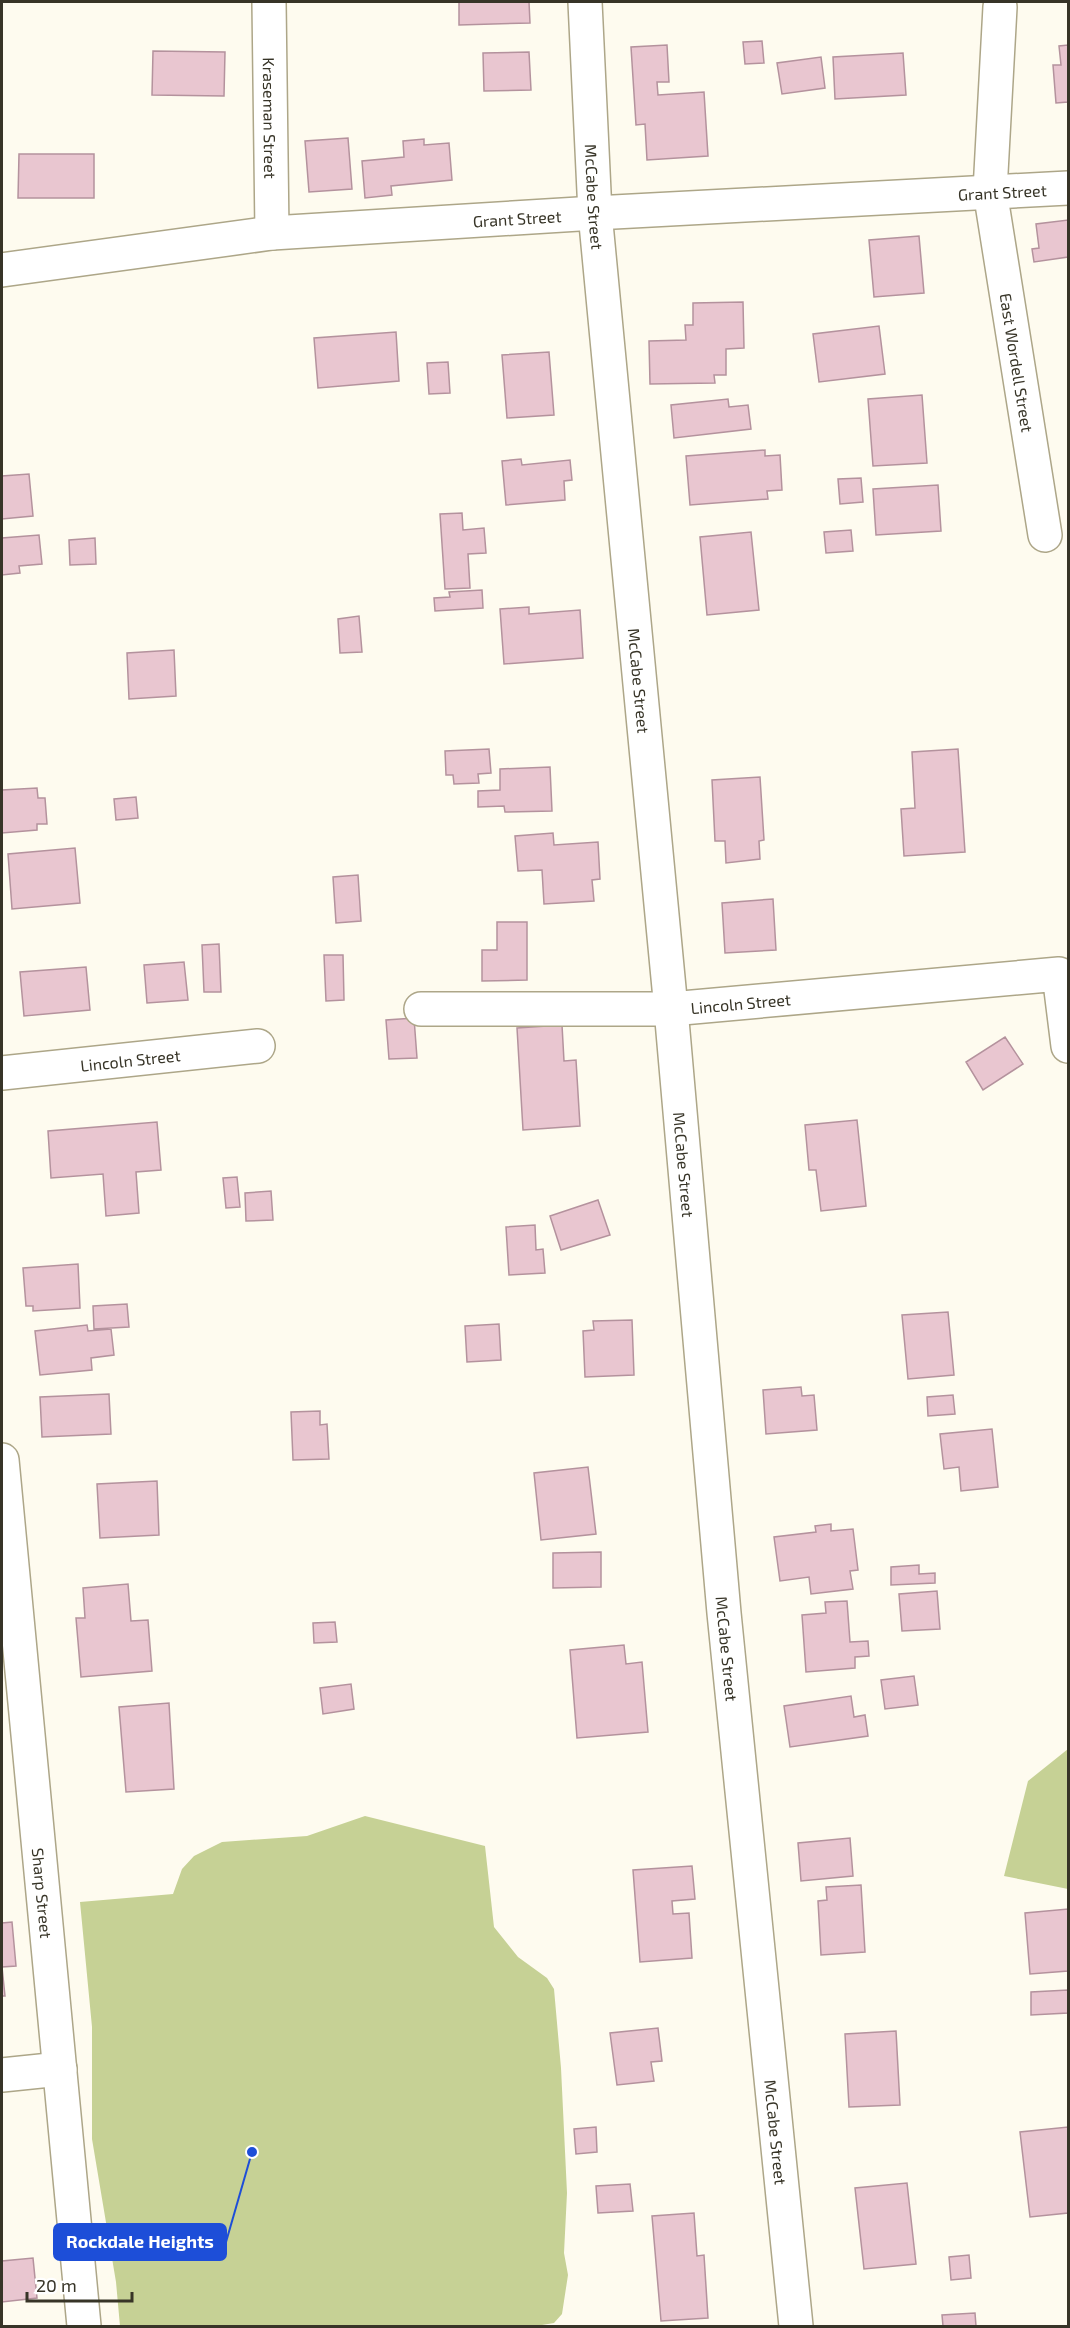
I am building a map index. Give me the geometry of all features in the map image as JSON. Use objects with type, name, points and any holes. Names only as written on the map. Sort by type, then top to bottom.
[{"type":"street","name":"Kraseman Street","points":[[268,2],[272,233]]},
{"type":"street","name":"McCabe Street","points":[[585,2],[595,213],[671,1009],[724,1613],[796,2326]]},
{"type":"street","name":"East Wordell Street","points":[[1000,7],[990,191],[1045,535]]},
{"type":"street","name":"Grant Street","points":[[2,270],[272,233],[1068,188]]},
{"type":"street","name":"Lincoln Street","points":[[422,1009],[671,1009],[1059,974],[1068,1046]]},
{"type":"street","name":"Lincoln Street","points":[[2,1073],[258,1047]]},
{"type":"street","name":"Sharp Street","points":[[2,1460],[14,1722],[60,2069],[84,2326]]},
{"type":"street","points":[[2,2075],[60,2069]]},
{"type":"green space","points":[[1068,1749],[1068,1889],[1004,1876],[1028,1781]]},
{"type":"green space","points":[[365,1816],[485,1846],[494,1927],[518,1957],[547,1978],[554,1989],[561,2068],[567,2193],[564,2253],[568,2275],[562,2314],[554,2323],[536,2326],[120,2326],[116,2282],[92,2139],[92,2027],[80,1902],[173,1894],[182,1869],[194,1856],[222,1842],[307,1836]]},
{"type":"building","points":[[459,2],[529,2],[530,23],[459,25]]},
{"type":"building","points":[[762,41],[764,63],[745,64],[743,42]]},
{"type":"building","points":[[667,45],[669,82],[657,82],[658,95],[704,92],[708,156],[647,160],[645,124],[636,125],[631,47]]},
{"type":"building","points":[[1068,45],[1068,102],[1056,103],[1053,65],[1061,65],[1059,46]]},
{"type":"building","points":[[153,51],[225,52],[224,96],[152,95]]},
{"type":"building","points":[[529,52],[531,90],[484,91],[483,53]]},
{"type":"building","points":[[903,53],[906,95],[835,99],[833,57]]},
{"type":"building","points":[[821,57],[825,88],[782,94],[777,63]]},
{"type":"building","points":[[348,138],[352,189],[309,192],[305,141]]},
{"type":"building","points":[[424,139],[424,145],[449,143],[452,180],[391,186],[392,195],[365,198],[362,161],[404,157],[403,141]]},
{"type":"building","points":[[19,154],[94,154],[94,198],[18,198]]},
{"type":"building","points":[[1068,220],[1068,257],[1034,262],[1032,249],[1039,248],[1036,224]]},
{"type":"building","points":[[919,236],[924,293],[874,297],[869,240]]},
{"type":"building","points":[[743,302],[744,348],[726,349],[726,375],[714,375],[715,383],[650,384],[649,341],[686,340],[685,325],[693,325],[693,303]]},
{"type":"building","points":[[879,326],[885,374],[819,382],[813,334]]},
{"type":"building","points":[[396,332],[399,381],[318,388],[314,338]]},
{"type":"building","points":[[549,352],[554,415],[507,418],[502,355]]},
{"type":"building","points":[[448,362],[450,393],[429,394],[427,363]]},
{"type":"building","points":[[922,395],[927,463],[873,466],[868,399]]},
{"type":"building","points":[[728,399],[729,407],[748,405],[751,429],[674,438],[671,405]]},
{"type":"building","points":[[765,450],[765,456],[780,455],[782,490],[767,491],[768,499],[690,505],[686,456]]},
{"type":"building","points":[[521,459],[522,465],[570,460],[572,480],[564,481],[565,500],[506,505],[502,461]]},
{"type":"building","points":[[29,474],[33,516],[2,519],[2,476]]},
{"type":"building","points":[[861,478],[863,502],[840,504],[838,479]]},
{"type":"building","points":[[938,485],[941,531],[876,535],[873,489]]},
{"type":"building","points":[[462,513],[463,530],[484,528],[486,553],[468,554],[470,588],[445,589],[440,514]]},
{"type":"building","points":[[851,530],[853,551],[826,553],[824,532]]},
{"type":"building","points":[[751,532],[759,610],[707,615],[700,537]]},
{"type":"building","points":[[39,535],[42,564],[19,566],[20,573],[2,575],[2,538]]},
{"type":"building","points":[[95,538],[96,564],[70,565],[69,540]]},
{"type":"building","points":[[482,590],[483,608],[435,611],[434,598],[450,597],[449,592]]},
{"type":"building","points":[[529,607],[529,614],[580,610],[583,658],[504,664],[500,609]]},
{"type":"building","points":[[359,616],[362,652],[340,653],[338,619]]},
{"type":"building","points":[[174,650],[176,696],[129,699],[127,653]]},
{"type":"building","points":[[489,749],[491,773],[478,774],[479,783],[454,784],[453,775],[446,775],[445,751]]},
{"type":"building","points":[[958,749],[965,852],[904,856],[901,809],[915,808],[912,752]]},
{"type":"building","points":[[550,767],[552,811],[505,812],[504,806],[478,807],[478,791],[500,790],[500,769]]},
{"type":"building","points":[[760,777],[764,840],[759,841],[760,859],[726,863],[725,841],[715,841],[712,780]]},
{"type":"building","points":[[37,788],[38,798],[45,798],[47,824],[37,824],[37,830],[2,833],[2,790]]},
{"type":"building","points":[[136,797],[138,818],[116,820],[114,799]]},
{"type":"building","points":[[553,833],[554,845],[598,842],[600,879],[592,880],[594,901],[544,904],[542,870],[518,871],[515,836]]},
{"type":"building","points":[[75,848],[80,903],[12,909],[8,854]]},
{"type":"building","points":[[358,875],[361,921],[336,923],[333,877]]},
{"type":"building","points":[[773,899],[776,950],[725,953],[722,903]]},
{"type":"building","points":[[497,922],[527,922],[527,980],[482,981],[482,950],[497,950]]},
{"type":"building","points":[[219,944],[221,992],[204,992],[202,945]]},
{"type":"building","points":[[324,955],[343,955],[344,1000],[326,1001]]},
{"type":"building","points":[[184,962],[188,1000],[147,1003],[144,965]]},
{"type":"building","points":[[86,967],[90,1010],[24,1016],[20,972]]},
{"type":"building","points":[[414,1018],[417,1058],[389,1059],[386,1020]]},
{"type":"building","points":[[562,1025],[564,1061],[576,1060],[580,1126],[523,1130],[517,1028]]},
{"type":"building","points":[[1005,1037],[1023,1064],[983,1090],[966,1062]]},
{"type":"building","points":[[857,1120],[866,1206],[821,1211],[816,1170],[809,1170],[805,1125]]},
{"type":"building","points":[[157,1122],[161,1170],[136,1172],[139,1213],[106,1216],[103,1174],[51,1178],[48,1131]]},
{"type":"building","points":[[237,1177],[240,1207],[226,1208],[223,1178]]},
{"type":"building","points":[[271,1191],[273,1220],[246,1221],[245,1193]]},
{"type":"building","points":[[598,1200],[610,1235],[561,1250],[550,1216]]},
{"type":"building","points":[[535,1225],[536,1250],[543,1249],[545,1273],[509,1275],[506,1227]]},
{"type":"building","points":[[78,1264],[80,1308],[33,1311],[33,1306],[26,1306],[23,1268]]},
{"type":"building","points":[[127,1304],[129,1327],[94,1329],[93,1306]]},
{"type":"building","points":[[948,1312],[954,1375],[908,1379],[902,1315]]},
{"type":"building","points":[[632,1320],[634,1375],[585,1377],[583,1331],[594,1330],[593,1321]]},
{"type":"building","points":[[499,1324],[501,1360],[467,1362],[465,1326]]},
{"type":"building","points":[[87,1325],[88,1331],[111,1329],[114,1355],[91,1358],[92,1370],[40,1375],[35,1331]]},
{"type":"building","points":[[801,1387],[802,1396],[814,1395],[817,1430],[766,1434],[763,1390]]},
{"type":"building","points":[[109,1394],[111,1434],[42,1437],[40,1397]]},
{"type":"building","points":[[953,1395],[955,1414],[928,1416],[927,1397]]},
{"type":"building","points":[[320,1411],[320,1425],[327,1424],[329,1459],[293,1460],[291,1412]]},
{"type":"building","points":[[992,1429],[998,1487],[961,1491],[959,1467],[944,1469],[940,1434]]},
{"type":"building","points":[[588,1467],[596,1534],[541,1540],[534,1473]]},
{"type":"building","points":[[157,1481],[159,1535],[100,1538],[97,1484]]},
{"type":"building","points":[[831,1524],[831,1531],[853,1529],[858,1570],[850,1571],[853,1589],[811,1594],[809,1577],[780,1581],[774,1537],[816,1532],[815,1526]]},
{"type":"building","points":[[601,1552],[601,1587],[553,1588],[553,1553]]},
{"type":"building","points":[[919,1565],[919,1574],[935,1573],[935,1583],[891,1585],[891,1567]]},
{"type":"building","points":[[128,1584],[131,1621],[148,1620],[152,1671],[81,1677],[76,1618],[85,1618],[83,1588]]},
{"type":"building","points":[[937,1591],[940,1629],[902,1631],[899,1594]]},
{"type":"building","points":[[847,1601],[850,1642],[868,1641],[869,1656],[855,1657],[855,1668],[806,1672],[802,1615],[826,1613],[825,1602]]},
{"type":"building","points":[[335,1622],[337,1642],[314,1643],[313,1623]]},
{"type":"building","points":[[624,1645],[626,1664],[642,1662],[648,1732],[577,1738],[570,1650]]},
{"type":"building","points":[[914,1676],[918,1705],[885,1709],[881,1680]]},
{"type":"building","points":[[351,1684],[354,1709],[323,1714],[320,1688]]},
{"type":"building","points":[[851,1696],[854,1717],[865,1715],[868,1736],[790,1747],[784,1706]]},
{"type":"building","points":[[169,1703],[174,1789],[126,1792],[119,1707]]},
{"type":"building","points":[[850,1838],[853,1876],[801,1881],[798,1843]]},
{"type":"building","points":[[692,1866],[695,1899],[672,1901],[673,1914],[689,1913],[692,1958],[640,1962],[633,1870]]},
{"type":"building","points":[[861,1885],[865,1952],[821,1955],[818,1901],[827,1900],[826,1887]]},
{"type":"building","points":[[1068,1909],[1068,1971],[1030,1974],[1025,1913]]},
{"type":"building","points":[[12,1922],[16,1966],[2,1967],[2,1923]]},
{"type":"building","points":[[2,1967],[5,1996],[2,1996]]},
{"type":"building","points":[[1068,1990],[1068,2013],[1031,2015],[1031,1992]]},
{"type":"building","points":[[658,2028],[662,2061],[651,2062],[654,2081],[617,2085],[610,2033]]},
{"type":"building","points":[[896,2031],[900,2105],[849,2107],[845,2034]]},
{"type":"building","points":[[596,2127],[597,2152],[576,2154],[574,2129]]},
{"type":"building","points":[[1068,2127],[1068,2213],[1030,2217],[1020,2132]]},
{"type":"building","points":[[907,2183],[916,2264],[864,2269],[855,2188]]},
{"type":"building","points":[[630,2184],[633,2211],[598,2213],[596,2186]]},
{"type":"building","points":[[694,2213],[697,2256],[704,2255],[708,2318],[661,2321],[652,2216]]},
{"type":"building","points":[[969,2255],[971,2278],[951,2280],[949,2257]]},
{"type":"building","points":[[33,2258],[37,2298],[2,2302],[2,2261]]},
{"type":"building","points":[[975,2313],[976,2326],[943,2326],[942,2315]]},
{"type":"place","name":"Rockdale Heights","points":[[252,2152]]}]
